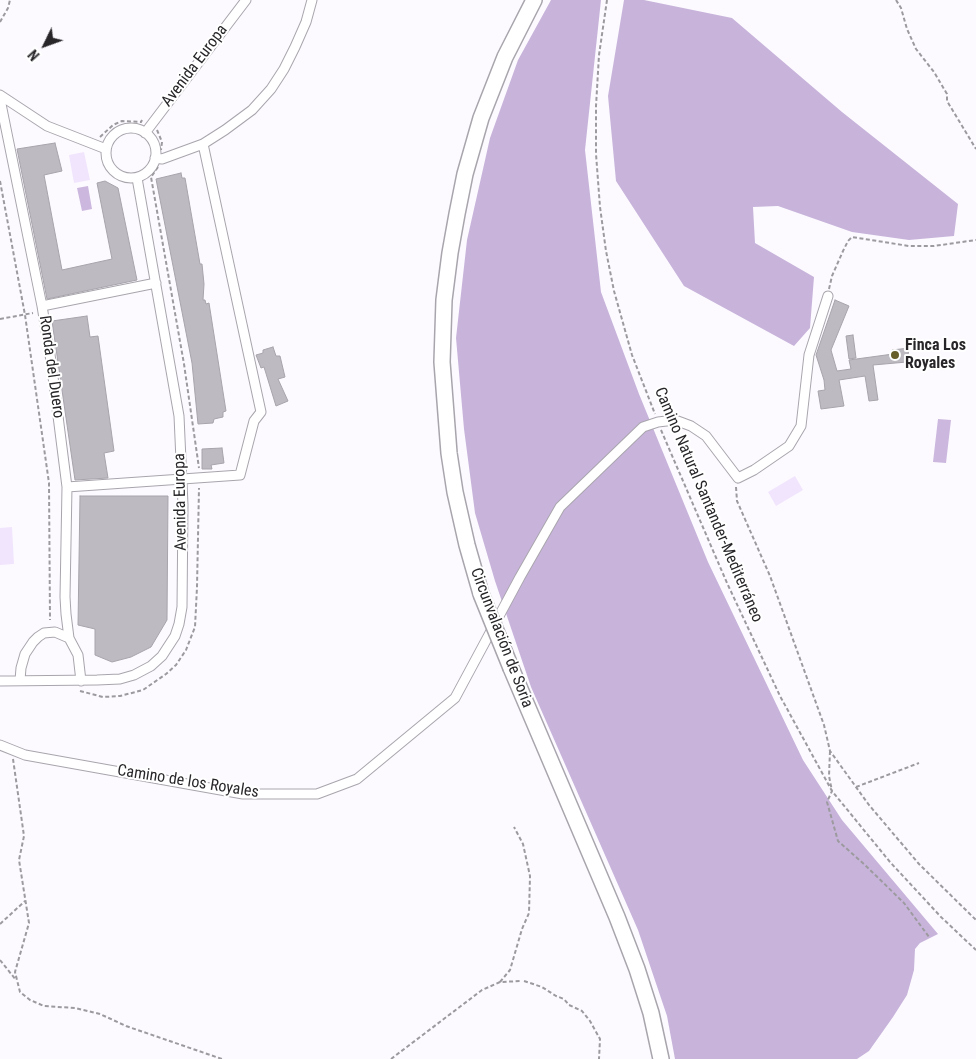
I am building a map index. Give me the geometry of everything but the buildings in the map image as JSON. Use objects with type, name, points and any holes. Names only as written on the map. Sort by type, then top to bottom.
[{"type":"highway","name":"Circunvalación de Soria","points":[[534,0],[505,57],[481,118],[465,174],[457,214],[444,300],[442,362],[449,454],[465,536],[481,594],[617,917],[651,1014],[661,1059]]},
{"type":"street","name":"Avenida Europa","points":[[145,133],[246,0]]},
{"type":"street","points":[[155,158],[162,158],[202,144],[252,110],[284,69],[306,22],[312,0]]},
{"type":"street","points":[[0,95],[47,126],[106,149]]},
{"type":"street","name":"Ronda del Duero","points":[[0,100],[42,306],[51,360],[67,487],[65,597],[69,638],[78,655],[81,681]]},
{"type":"street","points":[[128,129],[137,129],[145,133],[154,144],[155,158],[149,170],[137,178],[129,178],[114,172],[106,158],[108,142],[120,131],[128,129]]},
{"type":"street","points":[[67,487],[240,475],[254,421],[261,412],[202,144]]},
{"type":"street","name":"Avenida Europa","points":[[0,681],[120,679],[134,675],[151,666],[162,656],[175,636],[182,607],[182,480],[179,416],[137,178]]},
{"type":"street","points":[[42,306],[156,283]]},
{"type":"street","points":[[738,478],[754,470],[789,446],[801,426],[809,355],[828,296]]},
{"type":"street","name":"Camino de los Royales","points":[[0,745],[25,755],[243,794],[317,794],[357,779],[455,698],[560,507],[625,442],[643,427],[658,422],[675,420],[691,426],[706,436],[738,478]]},
{"type":"street","points":[[20,680],[20,668],[24,654],[38,637],[55,632],[69,638]]},
{"type":"path","points":[[0,22],[10,0]]},
{"type":"path","name":"Camino Natural Santander-Mediterráneo","points":[[607,0],[599,55],[596,106],[596,154],[600,207],[614,291],[632,355],[658,422],[727,583],[780,696],[832,791],[890,862],[976,950]]},
{"type":"path","points":[[896,0],[901,8],[907,29],[916,49],[934,72],[946,94],[947,101],[976,149]]},
{"type":"path","points":[[98,138],[114,124],[122,121],[141,122],[144,118],[151,124]]},
{"type":"path","points":[[0,181],[25,315],[49,483],[50,620]]},
{"type":"path","points":[[828,296],[832,276],[848,241],[852,237],[909,246],[934,246],[976,240]]},
{"type":"path","points":[[738,478],[735,488],[737,501],[773,586],[824,725],[830,751],[829,776],[832,791],[827,802],[838,841],[904,903],[929,938]]},
{"type":"path","points":[[12,750],[24,836],[19,860],[29,923],[15,972],[20,992],[30,1000],[44,1006],[75,1008],[100,1014],[126,1026],[222,1059]]},
{"type":"path","points":[[830,751],[856,787],[918,864],[976,920]]},
{"type":"path","points":[[856,787],[919,763]]},
{"type":"path","points":[[500,982],[510,970],[522,929],[529,913],[530,876],[523,844],[514,827]]},
{"type":"path","points":[[0,924],[25,901]]},
{"type":"path","points":[[0,960],[18,983]]},
{"type":"path","points":[[391,1059],[482,990],[500,982],[523,981],[542,987],[564,999],[568,1005],[582,1011],[590,1020],[600,1039],[600,1059]]},
{"type":"shaded area","points":[[551,0],[601,0],[585,150],[601,292],[639,394],[708,562],[803,760],[842,820],[938,934],[920,943],[915,949],[914,970],[907,995],[869,1051],[857,1059],[675,1059],[667,1016],[638,930],[531,687],[495,581],[475,513],[464,429],[456,338],[467,240],[490,138],[518,60]]},
{"type":"shaded area","points":[[624,0],[644,0],[732,18],[842,112],[958,204],[954,236],[909,240],[852,232],[778,206],[753,207],[755,243],[814,277],[810,328],[794,346],[684,286],[616,181],[608,96]]},
{"type":"shaded area","points":[[84,152],[90,180],[74,183],[69,155]]},
{"type":"shaded area","points":[[88,186],[92,209],[82,211],[77,188]]},
{"type":"shaded area","points":[[938,419],[951,420],[946,463],[933,462]]},
{"type":"shaded area","points":[[795,476],[803,490],[776,506],[768,492]]},
{"type":"shaded area","points":[[12,527],[14,564],[0,565],[0,528]]},
{"type":"place","name":"Finca Los Royales","points":[[895,355]]}]
